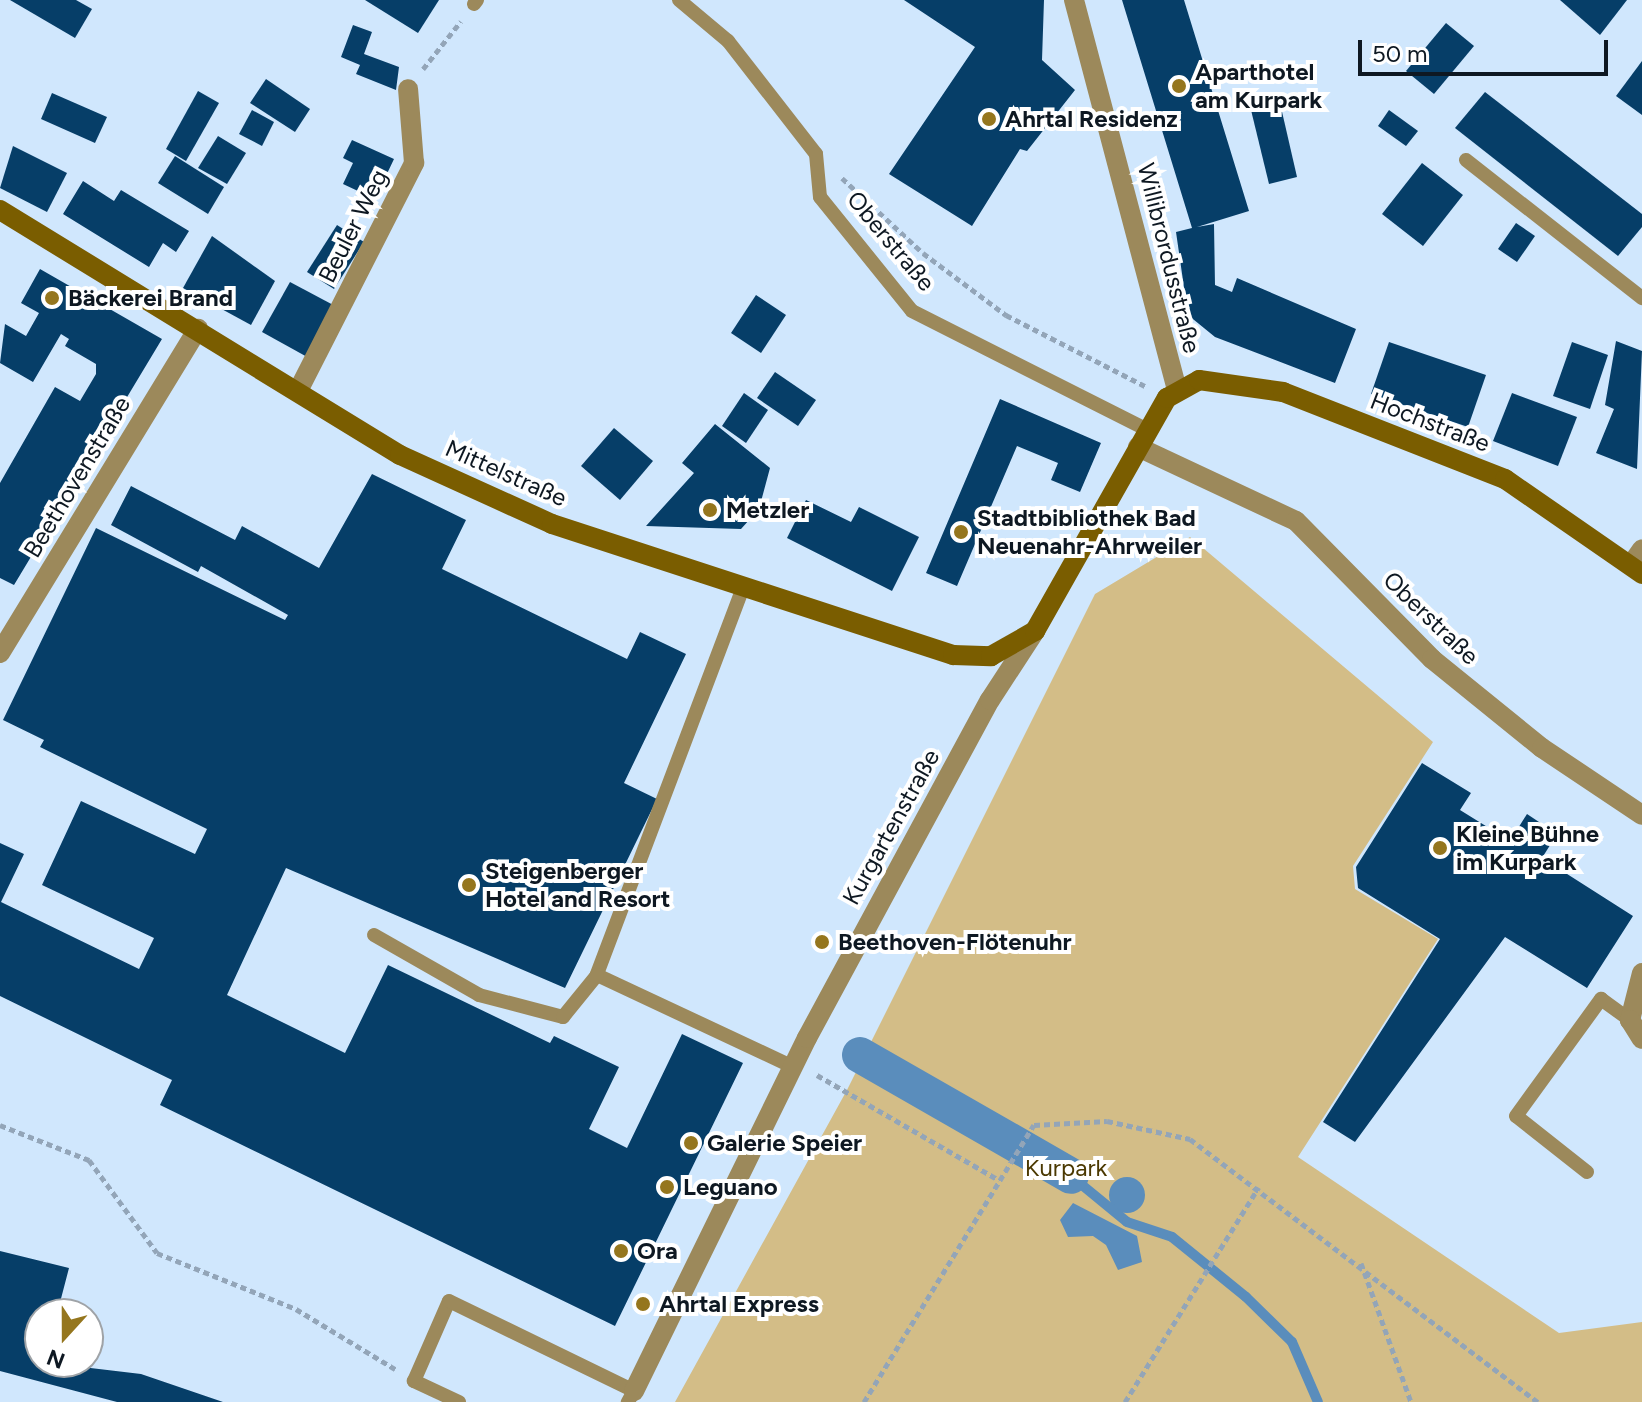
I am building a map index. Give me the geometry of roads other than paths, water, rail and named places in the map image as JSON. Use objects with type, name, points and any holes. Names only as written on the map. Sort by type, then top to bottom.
[{"type":"street","name":"Willibrordusstraße","points":[[1074,0],[1172,394]]},
{"type":"street","name":"Beuler Weg","points":[[299,389],[414,163],[408,89]]},
{"type":"street","name":"Mittelstraße","points":[[0,210],[299,389],[400,455],[552,524],[953,655],[991,656],[1035,631]]},
{"type":"street","name":"Beethovenstraße","points":[[0,653],[198,329]]},
{"type":"street","name":"Hochstraße","points":[[1172,394],[1199,380],[1283,392],[1505,479],[1638,563]]},
{"type":"street","name":"Kurgartenstraße","points":[[631,1396],[793,1067],[983,713],[1035,631],[1143,438],[1172,394]]},
{"type":"street","name":"Oberstraße","points":[[1143,438],[1296,521],[1432,659],[1542,748],[1642,815]]},
{"type":"street","points":[[1642,973],[1630,1020],[1642,1039]]},
{"type":"lane","name":"Oberstraße","points":[[679,0],[728,41],[816,154],[820,197],[912,311],[1143,438]]},
{"type":"lane","points":[[1466,160],[1642,298]]},
{"type":"lane","points":[[374,935],[479,995],[563,1017],[597,975],[744,585]]},
{"type":"lane","points":[[597,975],[793,1067]]},
{"type":"lane","points":[[1587,1172],[1516,1116],[1601,999],[1630,1020]]},
{"type":"lane","points":[[459,1402],[414,1381],[449,1301],[631,1396]]},
{"type":"water","points":[[1127,1177],[1140,1182],[1145,1195],[1140,1208],[1127,1213],[1114,1208],[1109,1195],[1114,1182]]},
{"type":"water","points":[[1073,1203],[1137,1236],[1142,1262],[1118,1270],[1106,1245],[1093,1236],[1068,1237],[1060,1220]]},
{"type":"waterway","points":[[860,1055],[1071,1176]]},
{"type":"waterway","points":[[1071,1176],[1127,1222],[1172,1237],[1246,1297],[1292,1342],[1318,1402]]},
{"type":"place","name":"Aparthotel am Kurpark","points":[[1179,86]]},
{"type":"place","name":"Ahrtal Residenz","points":[[989,119]]},
{"type":"place","name":"Bäckerei Brand","points":[[52,298]]},
{"type":"place","name":"Metzler","points":[[710,510]]},
{"type":"place","name":"Stadtbibliothek Bad Neuenahr-Ahrweiler","points":[[961,532]]},
{"type":"place","name":"Kleine Bühne im Kurpark","points":[[1440,848]]},
{"type":"place","name":"Steigenberger Hotel and Resort","points":[[469,885]]},
{"type":"place","name":"Beethoven-Flötenuhr","points":[[822,942]]},
{"type":"place","name":"Galerie Speier","points":[[691,1143]]},
{"type":"place","name":"Leguano","points":[[667,1187]]},
{"type":"place","name":"Ora","points":[[621,1251]]},
{"type":"place","name":"Ahrtal Express","points":[[643,1304]]},
{"type":"park label","name":"Kurpark","points":[[1066,1168]]}]
